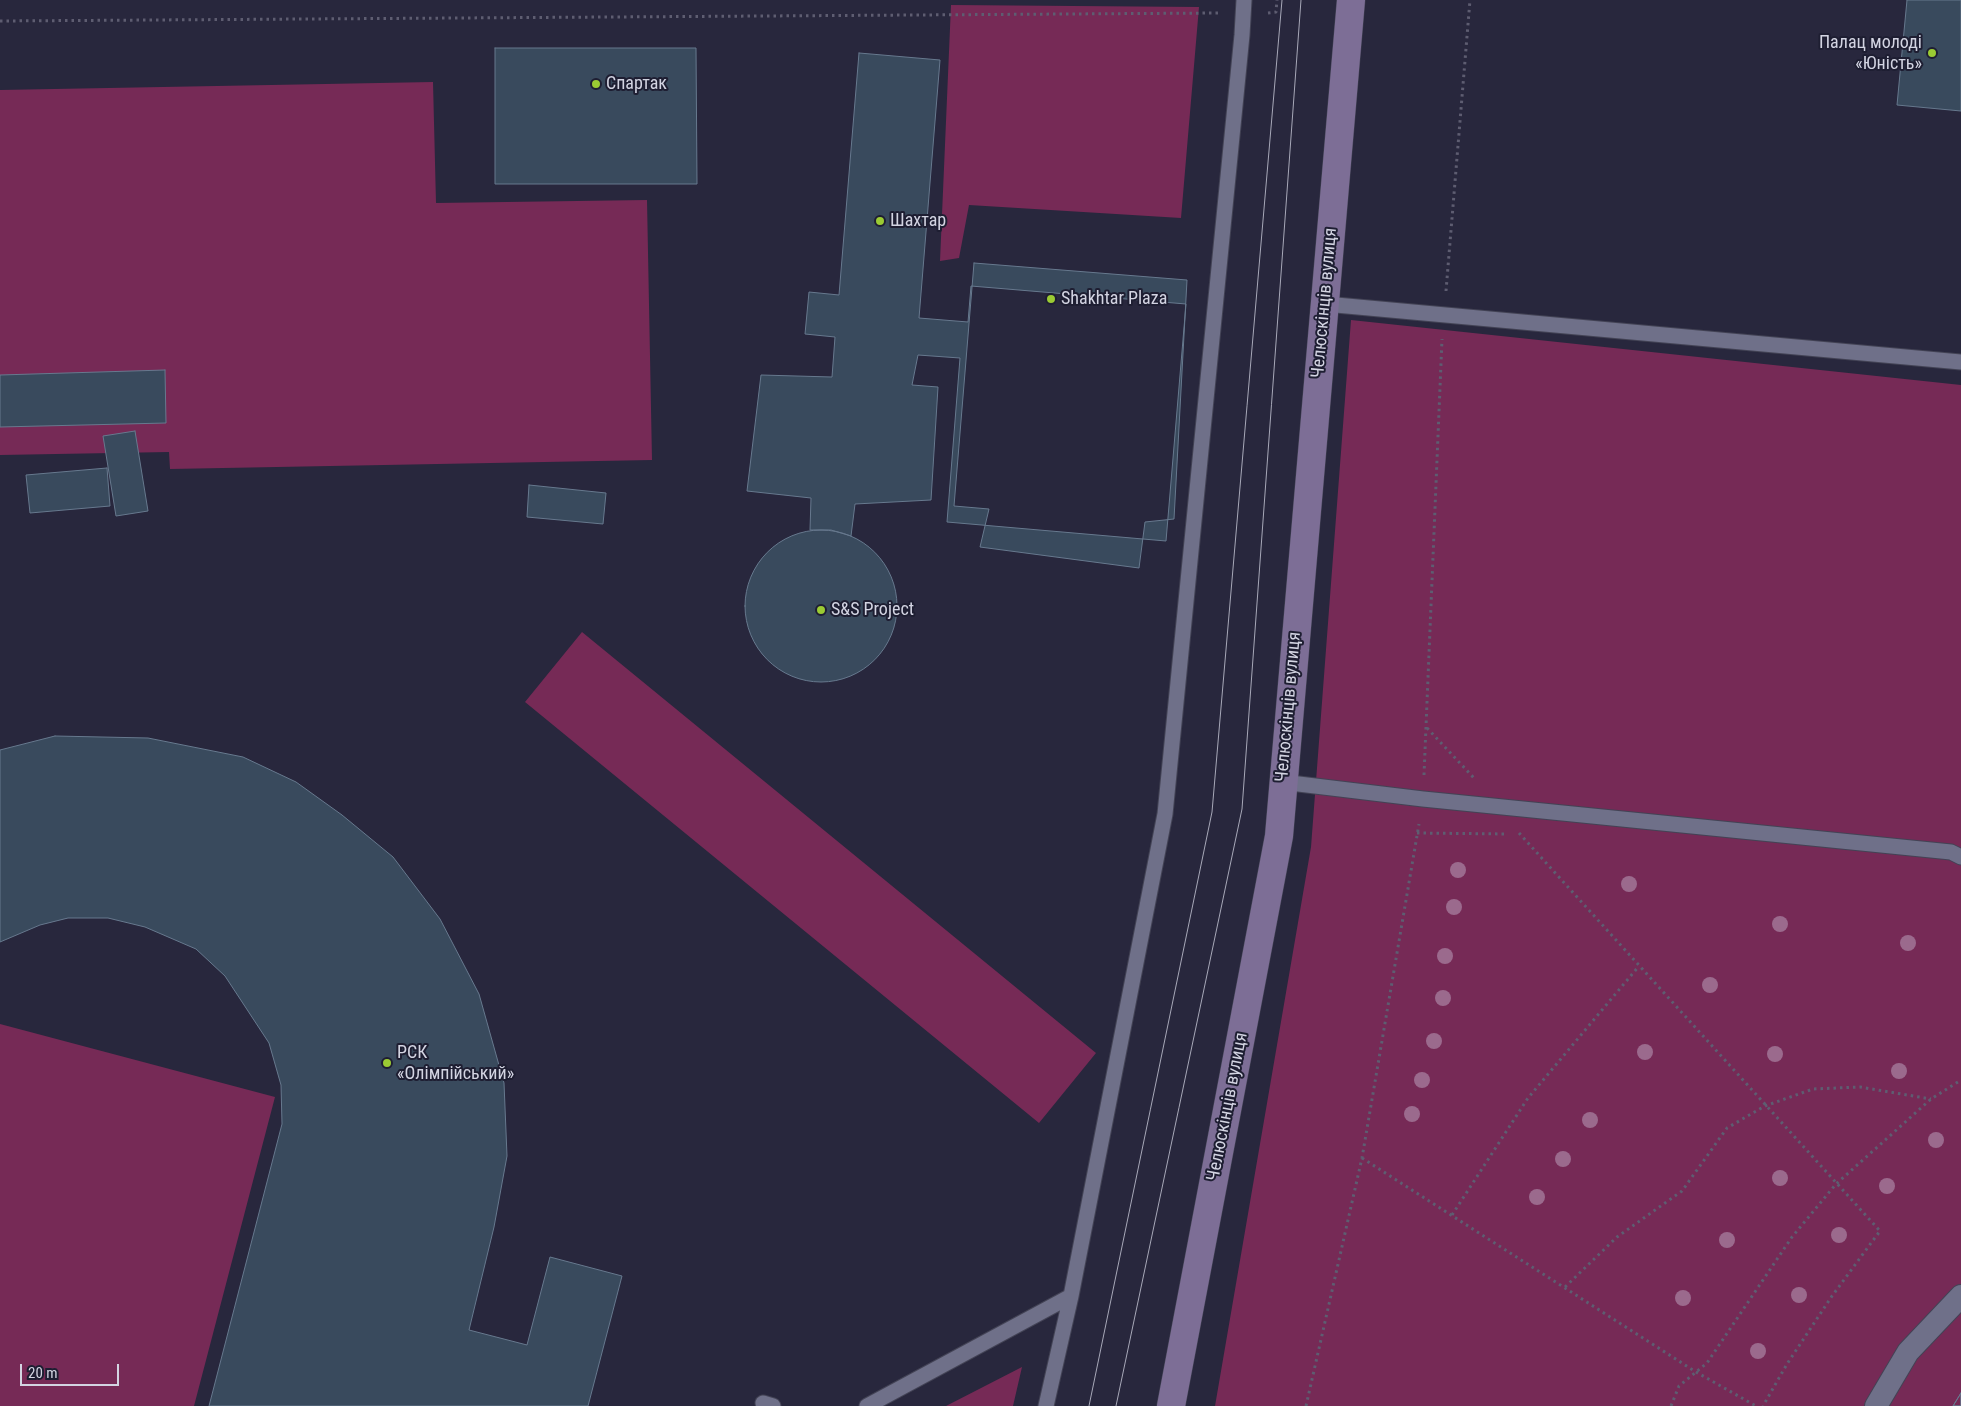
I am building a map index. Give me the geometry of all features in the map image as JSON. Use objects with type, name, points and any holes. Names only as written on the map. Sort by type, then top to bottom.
[{"type":"main road","name":"Челюскінців вулиця","points":[[1171,1406],[1279,836],[1282,782],[1351,0]]},
{"type":"street","points":[[1876,1406],[1908,1352],[1961,1296]]},
{"type":"lane","points":[[1046,1406],[1071,1296],[1166,814],[1243,6]]},
{"type":"lane","points":[[1325,304],[1961,362]]},
{"type":"lane","points":[[1282,782],[1423,800],[1502,806],[1951,852],[1961,857]]},
{"type":"lane","points":[[867,1406],[1071,1296]]},
{"type":"path","points":[[0,21],[1243,6],[1276,12],[1277,0]]},
{"type":"path","points":[[1306,1406],[1362,1158],[1423,800],[1444,315],[1470,0]]},
{"type":"path","points":[[1427,727],[1502,806],[1520,835],[1880,1231],[1832,1296],[1787,1364],[1763,1406]]},
{"type":"path","points":[[1452,1215],[1528,1098],[1639,966]]},
{"type":"path","points":[[1671,1406],[1679,1386],[1707,1363],[1792,1237],[1836,1184],[1931,1099],[1961,1080]]},
{"type":"path","points":[[1565,1287],[1617,1237],[1682,1191],[1727,1128],[1765,1106],[1813,1090],[1860,1086],[1931,1099]]},
{"type":"path","points":[[1362,1158],[1696,1372],[1756,1406]]},
{"type":"shaded area","points":[[951,5],[1199,7],[1181,218],[969,205],[959,258],[940,261]]},
{"type":"shaded area","points":[[433,82],[436,203],[647,200],[652,460],[170,469],[169,452],[0,455],[0,90]]},
{"type":"shaded area","points":[[1351,320],[1961,385],[1961,1406],[1215,1406],[1311,847]]},
{"type":"shaded area","points":[[582,632],[1096,1053],[1039,1123],[525,702]]},
{"type":"shaded area","points":[[0,1024],[275,1097],[194,1406],[0,1406]]},
{"type":"shaded area","points":[[1022,1367],[1013,1406],[946,1406]]},
{"type":"building","name":"Палац молоді «Юність»","points":[[1907,0],[1961,0],[1961,111],[1897,105]]},
{"type":"building","name":"Спартак","points":[[495,48],[696,48],[697,184],[495,184]]},
{"type":"building","name":"Shakhtar Plaza","points":[[859,53],[940,60],[919,318],[968,322],[971,286],[1186,304],[1166,541],[947,522],[960,358],[918,355],[912,385],[938,387],[931,500],[855,504],[851,536],[831,530],[810,530],[811,498],[747,491],[761,375],[832,377],[835,337],[805,334],[809,292],[839,295]]},
{"type":"building","points":[[974,263],[1187,280],[1174,519],[1145,522],[1139,568],[980,547],[989,509],[954,506]]},
{"type":"building","points":[[165,370],[166,423],[0,427],[0,375]]},
{"type":"building","points":[[135,431],[148,511],[116,516],[103,436]]},
{"type":"building","points":[[107,468],[110,506],[30,513],[26,475]]},
{"type":"building","points":[[529,485],[606,493],[603,524],[527,517]]},
{"type":"building","name":"S&S Project","points":[[821,530],[850,536],[863,543],[874,553],[884,564],[891,577],[897,606],[891,635],[884,648],[874,659],[863,669],[850,676],[821,682],[792,676],[779,669],[768,659],[758,648],[751,635],[745,606],[751,577],[758,564],[768,553],[779,543],[792,536]]},
{"type":"building","name":"РСК «Олімпійський»","points":[[55,736],[148,738],[243,757],[296,782],[342,815],[393,857],[440,919],[479,994],[504,1083],[507,1156],[494,1227],[469,1330],[527,1345],[550,1257],[622,1276],[588,1406],[209,1406],[282,1124],[281,1085],[269,1043],[225,976],[196,949],[145,927],[108,918],[68,918],[40,925],[0,942],[0,750]]},
{"type":"building","points":[[1961,1393],[1961,1406],[1953,1406]]},
{"type":"building","points":[[1961,1393],[1961,1406],[1953,1406]]},
{"type":"tram line","points":[[1089,1406],[1212,812],[1282,0]]},
{"type":"tram line","points":[[1116,1406],[1242,809],[1301,0]]},
{"type":"place","name":"Палац молоді «Юність»","points":[[1932,53]]},
{"type":"place","name":"Спартак","points":[[596,84]]},
{"type":"place","name":"Шахтар","points":[[880,221]]},
{"type":"place","name":"Shakhtar Plaza","points":[[1051,299]]},
{"type":"place","name":"S&S Project","points":[[821,610]]},
{"type":"place","name":"РСК «Олімпійський»","points":[[387,1063]]}]
